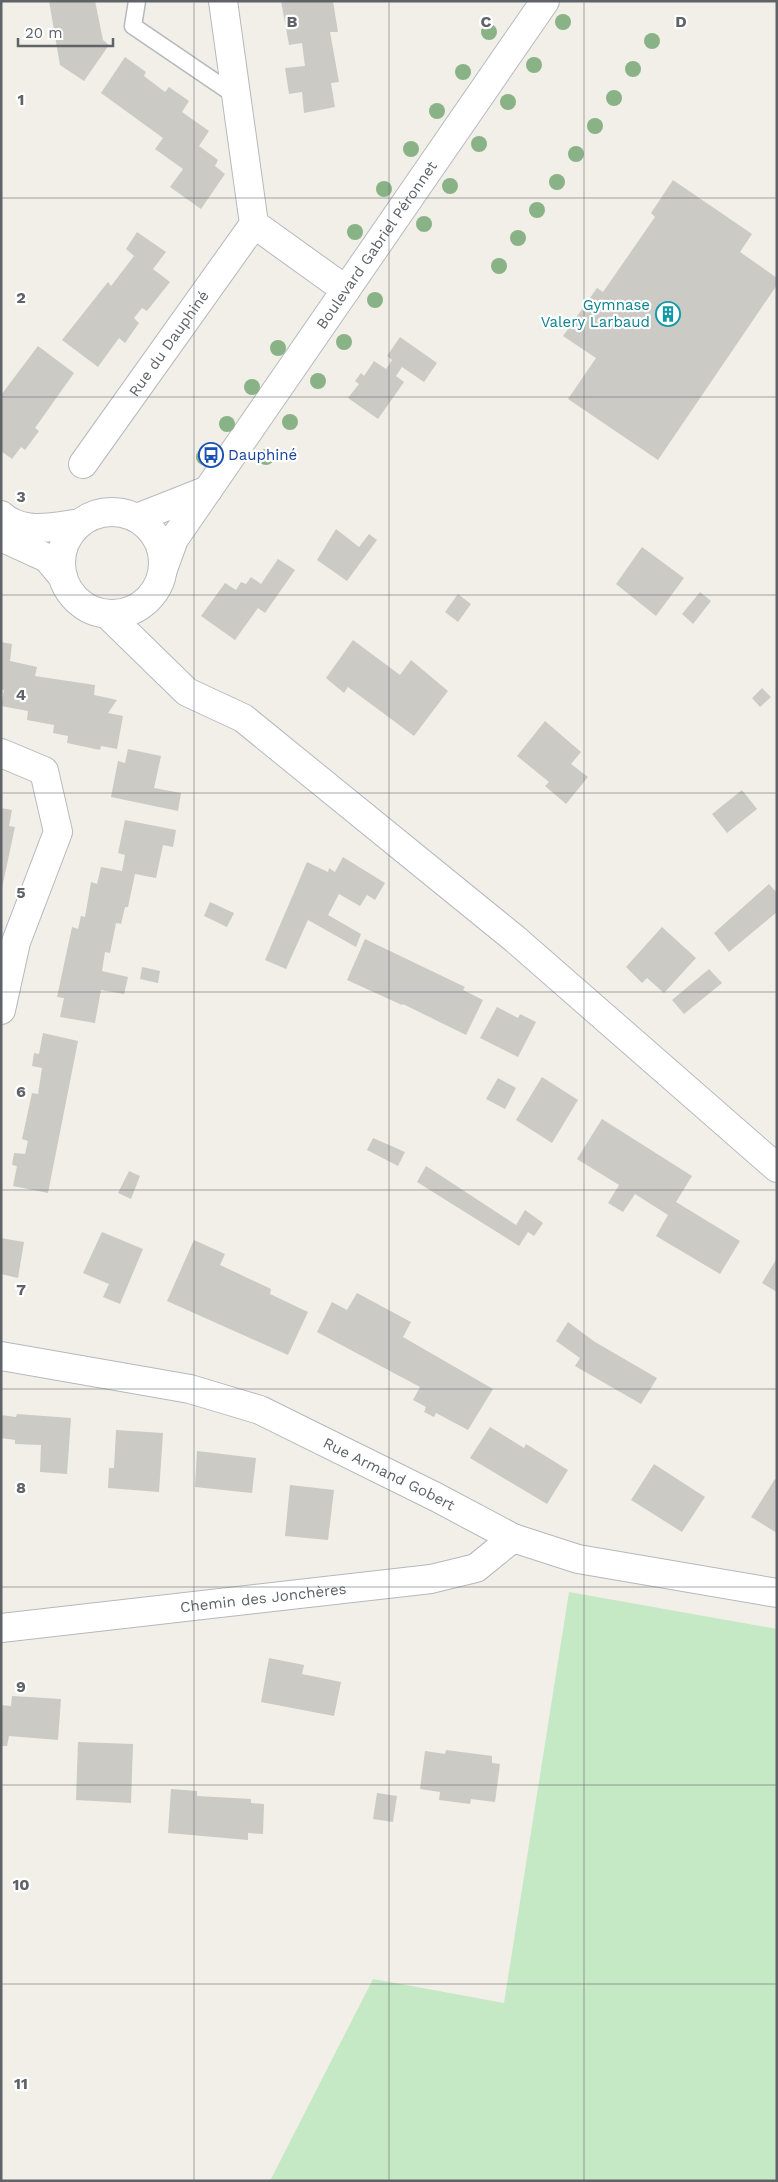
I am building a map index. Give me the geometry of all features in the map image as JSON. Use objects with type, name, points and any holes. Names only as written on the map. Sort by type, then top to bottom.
[{"type":"street","points":[[223,1],[254,224],[346,290]]},
{"type":"street","name":"Boulevard Gabriel Péronnet","points":[[163,569],[174,540],[545,1]]},
{"type":"street","name":"Rue du Dauphiné","points":[[83,464],[254,224]]},
{"type":"street","points":[[137,518],[208,490]]},
{"type":"street","points":[[1,515],[9,522],[40,530],[80,523],[98,514],[118,512],[137,518],[152,530],[162,548],[163,569],[158,588],[144,603],[127,613],[107,614],[88,608],[77,600],[72,595],[63,577],[47,558],[1,537]]},
{"type":"street","points":[[63,577],[61,558],[67,538],[80,523]]},
{"type":"street","points":[[107,614],[187,692],[244,718],[515,939],[777,1168]]},
{"type":"street","points":[[1,753],[44,771],[58,832],[16,942],[1,1010]]},
{"type":"street","name":"Rue Armand Gobert","points":[[1,1356],[190,1389],[260,1410],[436,1497],[513,1538],[578,1559],[777,1593]]},
{"type":"street","name":"Chemin des Jonchères","points":[[1,1628],[430,1579],[476,1568],[513,1538]]},
{"type":"lane","points":[[137,1],[133,26],[236,96]]},
{"type":"green space","points":[[569,1592],[777,1629],[777,2181],[270,2181],[373,1979],[504,2003]]},
{"type":"building","points":[[49,1],[95,1],[103,40],[109,45],[84,81],[60,65]]},
{"type":"building","points":[[281,1],[333,1],[338,32],[330,32],[339,82],[331,83],[335,107],[304,113],[302,92],[289,94],[285,68],[305,66],[302,43],[289,45]]},
{"type":"building","points":[[125,57],[146,72],[144,76],[165,92],[169,87],[189,101],[182,112],[209,131],[199,146],[218,160],[215,166],[225,174],[201,209],[170,187],[183,169],[155,149],[163,138],[101,93]]},
{"type":"building","name":"Gymnase Valery Larbaud","points":[[673,180],[752,234],[740,252],[777,278],[777,285],[658,460],[568,399],[596,358],[563,336],[597,288],[603,292],[655,217],[651,213]]},
{"type":"building","points":[[137,232],[166,252],[153,269],[170,282],[147,311],[142,308],[134,318],[139,323],[125,343],[119,338],[98,367],[62,340],[108,282],[111,286],[134,256],[126,249]]},
{"type":"building","points":[[400,337],[437,363],[424,382],[402,367],[396,376],[404,382],[378,419],[348,398],[359,384],[355,381],[361,373],[364,376],[374,361],[386,369],[392,360],[387,356]]},
{"type":"building","points":[[38,346],[74,373],[35,428],[39,431],[25,450],[21,447],[12,459],[1,451],[1,395]]},
{"type":"building","points":[[336,529],[359,547],[369,534],[377,540],[347,581],[317,560]]},
{"type":"building","points":[[642,547],[684,578],[656,616],[616,584]]},
{"type":"building","points":[[278,559],[295,570],[265,613],[258,608],[235,640],[201,616],[225,583],[236,590],[241,582],[246,584],[251,577],[261,584]]},
{"type":"building","points":[[700,592],[711,601],[693,624],[682,614]]},
{"type":"building","points":[[458,594],[471,604],[458,622],[445,612]]},
{"type":"building","points":[[353,640],[400,675],[411,660],[448,691],[414,736],[348,687],[344,693],[326,678]]},
{"type":"building","points":[[1,642],[12,644],[10,661],[37,667],[35,676],[95,685],[94,695],[117,700],[108,713],[123,716],[117,749],[101,746],[100,750],[67,743],[68,736],[53,733],[54,725],[27,720],[28,711],[1,706],[4,690],[1,689]]},
{"type":"building","points":[[762,688],[771,697],[760,707],[752,698]]},
{"type":"building","points":[[545,721],[581,752],[571,764],[588,777],[566,804],[545,786],[549,782],[517,756]]},
{"type":"building","points":[[128,749],[161,756],[154,788],[181,793],[178,811],[111,797],[118,761],[125,763]]},
{"type":"building","points":[[742,790],[757,809],[727,833],[712,814]]},
{"type":"building","points":[[1,808],[12,810],[9,826],[15,827],[2,888]]},
{"type":"building","points":[[125,820],[176,830],[173,847],[163,845],[156,878],[135,874],[128,907],[125,907],[121,924],[116,923],[110,953],[105,952],[102,971],[128,977],[124,994],[101,990],[95,1023],[60,1017],[64,998],[57,997],[72,927],[78,929],[81,916],[85,917],[91,882],[97,884],[101,867],[122,871],[125,855],[118,853]]},
{"type":"building","points":[[343,857],[385,883],[375,900],[367,895],[360,906],[339,894],[328,915],[361,934],[356,947],[308,920],[286,969],[265,960],[307,862],[328,872],[329,868],[335,872]]},
{"type":"building","points":[[769,884],[777,893],[777,912],[729,952],[714,933]]},
{"type":"building","points":[[210,902],[234,913],[227,927],[204,916]]},
{"type":"building","points":[[662,927],[696,958],[664,993],[647,978],[642,983],[626,967]]},
{"type":"building","points":[[365,939],[465,987],[463,990],[483,1000],[466,1035],[403,1004],[347,980]]},
{"type":"building","points":[[142,967],[160,971],[158,983],[140,979]]},
{"type":"building","points":[[709,969],[722,983],[684,1014],[672,1000]]},
{"type":"building","points":[[497,1007],[518,1018],[520,1014],[536,1022],[518,1057],[480,1038]]},
{"type":"building","points":[[43,1033],[78,1041],[48,1193],[13,1186],[17,1166],[12,1165],[14,1153],[25,1154],[28,1141],[22,1139],[32,1093],[38,1094],[42,1068],[32,1066],[34,1053],[39,1054]]},
{"type":"building","points":[[542,1077],[578,1100],[552,1143],[516,1120]]},
{"type":"building","points":[[498,1078],[516,1088],[505,1109],[486,1099]]},
{"type":"building","points":[[602,1119],[692,1176],[676,1202],[740,1241],[720,1274],[656,1236],[668,1215],[635,1194],[623,1212],[608,1203],[619,1185],[577,1159]]},
{"type":"building","points":[[373,1138],[405,1152],[398,1166],[367,1150]]},
{"type":"building","points":[[426,1166],[516,1225],[525,1210],[543,1223],[534,1236],[528,1232],[519,1246],[417,1182]]},
{"type":"building","points":[[129,1171],[140,1176],[131,1199],[118,1193]]},
{"type":"building","points":[[102,1232],[143,1249],[120,1304],[103,1297],[109,1284],[83,1273]]},
{"type":"building","points":[[1,1238],[24,1242],[18,1278],[1,1274]]},
{"type":"building","points":[[194,1240],[225,1254],[220,1265],[271,1289],[270,1294],[308,1312],[288,1355],[167,1301]]},
{"type":"building","points":[[777,1258],[777,1292],[762,1283]]},
{"type":"building","points":[[357,1293],[411,1322],[403,1337],[493,1389],[468,1430],[436,1413],[434,1417],[424,1412],[426,1407],[413,1400],[420,1387],[317,1332],[332,1302],[347,1310]]},
{"type":"building","points":[[568,1322],[595,1342],[657,1378],[641,1404],[575,1366],[580,1358],[556,1341]]},
{"type":"building","points":[[17,1414],[71,1418],[67,1474],[40,1472],[41,1445],[15,1444],[15,1440],[1,1438],[1,1415],[16,1417]]},
{"type":"building","points":[[490,1427],[524,1448],[526,1444],[568,1470],[547,1504],[470,1458]]},
{"type":"building","points":[[116,1430],[163,1433],[159,1492],[108,1488],[109,1468],[114,1468]]},
{"type":"building","points":[[197,1451],[256,1458],[252,1493],[195,1487]]},
{"type":"building","points":[[654,1464],[705,1497],[682,1532],[631,1500]]},
{"type":"building","points":[[775,1479],[777,1480],[777,1533],[751,1517]]},
{"type":"building","points":[[290,1485],[334,1490],[328,1540],[285,1536]]},
{"type":"building","points":[[269,1658],[304,1665],[302,1674],[341,1682],[334,1716],[261,1702]]},
{"type":"building","points":[[12,1696],[61,1699],[58,1740],[9,1736],[7,1746],[1,1746],[1,1705],[11,1706]]},
{"type":"building","points":[[78,1742],[133,1744],[131,1803],[76,1800]]},
{"type":"building","points":[[446,1750],[492,1756],[492,1763],[500,1764],[495,1802],[471,1799],[470,1804],[439,1800],[440,1792],[420,1789],[425,1751],[445,1754]]},
{"type":"building","points":[[171,1789],[197,1791],[197,1796],[251,1799],[251,1803],[264,1804],[263,1834],[248,1833],[248,1840],[168,1833]]},
{"type":"building","points":[[377,1793],[397,1796],[393,1822],[373,1819]]},
{"type":"place","name":"Gymnase Valery Larbaud","points":[[668,314]]},
{"type":"place","name":"Dauphiné","points":[[211,455]]}]
